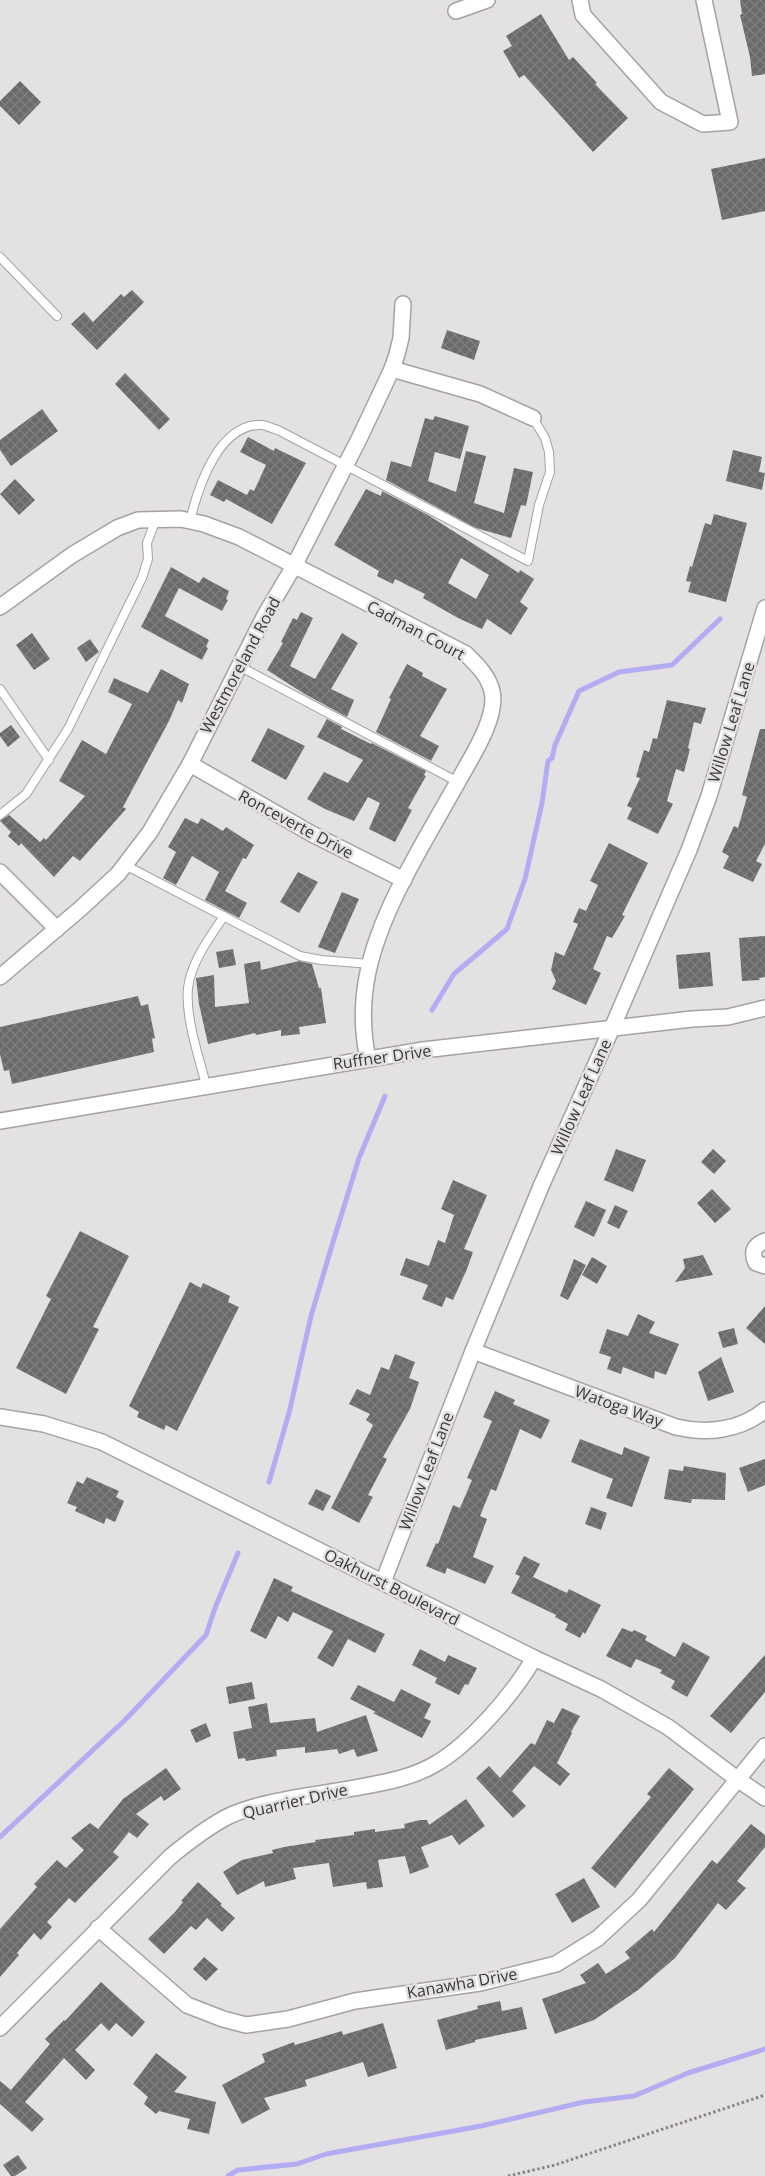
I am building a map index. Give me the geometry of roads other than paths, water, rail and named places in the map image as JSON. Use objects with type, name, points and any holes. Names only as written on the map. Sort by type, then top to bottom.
[{"type":"street","points":[[456,10],[487,0]]},
{"type":"street","points":[[580,0],[583,15],[661,102],[703,124],[730,122],[704,0]]},
{"type":"street","name":"Westmoreland Road","points":[[0,977],[57,929],[125,865],[150,832],[190,764],[265,615],[294,566],[346,466],[392,369],[401,338],[403,304]]},
{"type":"street","points":[[392,369],[480,394],[533,418]]},
{"type":"street","name":"Cadman Court","points":[[0,607],[72,555],[117,528],[138,520],[156,518],[190,521],[240,537],[466,654],[484,672],[492,692],[490,715],[479,744],[404,880],[389,911],[370,964],[363,1020],[368,1059]]},
{"type":"street","name":"Willow Leaf Lane","points":[[383,1582],[473,1351],[542,1184],[664,909],[709,796],[765,608]]},
{"type":"street","name":"Ronceverte Drive","points":[[190,764],[312,834],[404,880]]},
{"type":"street","points":[[0,872],[57,929]]},
{"type":"street","name":"Ruffner Drive","points":[[0,1120],[368,1059],[612,1028],[728,1017],[765,1008]]},
{"type":"street","points":[[765,1241],[758,1244],[753,1256],[756,1262],[765,1266]]},
{"type":"street","name":"Watoga Way","points":[[473,1351],[676,1427],[692,1431],[706,1432],[736,1425],[750,1420],[765,1410]]},
{"type":"street","name":"Oakhurst Boulevard","points":[[0,1417],[44,1424],[102,1442],[534,1658],[600,1689],[668,1727],[765,1798]]},
{"type":"street","name":"Quarrier Drive","points":[[0,2028],[170,1857],[195,1837],[227,1817],[266,1805],[392,1781],[438,1763],[469,1737],[508,1695],[526,1672],[534,1658]]},
{"type":"street","name":"Kanawha Drive","points":[[98,1928],[187,2005],[223,2019],[246,2025],[288,2019],[355,2001],[480,1983],[556,1964],[598,1938],[639,1900],[765,1746]]},
{"type":"lane","points":[[0,257],[56,316]]},
{"type":"lane","points":[[190,521],[197,492],[208,468],[224,442],[235,432],[247,427],[263,425],[278,430],[528,562],[538,505],[550,472],[549,452],[545,438],[533,418]]},
{"type":"lane","points":[[0,815],[26,794],[68,729],[142,578],[148,559],[147,542],[156,518]]},
{"type":"lane","points":[[239,666],[458,782]]},
{"type":"lane","points":[[0,689],[49,760]]},
{"type":"lane","points":[[125,865],[300,956],[321,960],[370,964]]},
{"type":"lane","points":[[206,1086],[189,1014],[188,987],[203,948],[224,916]]},
{"type":"waterway","points":[[432,1010],[454,974],[507,929],[525,879],[542,803],[548,761],[552,758],[555,745],[579,691],[619,672],[672,665],[720,619]]},
{"type":"waterway","points":[[269,1482],[289,1413],[311,1316],[333,1242],[359,1158],[385,1096]]},
{"type":"waterway","points":[[0,1837],[125,1720],[206,1635],[238,1553]]},
{"type":"waterway","points":[[228,2176],[238,2170],[297,2164],[326,2154],[481,2126],[584,2102],[634,2096],[688,2073],[765,2049]]}]
